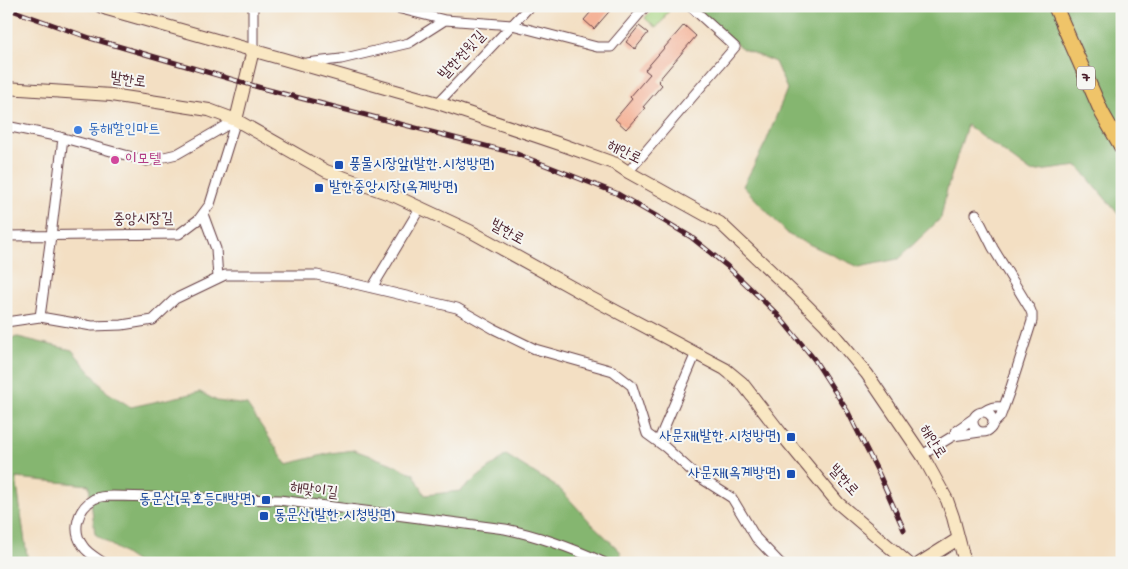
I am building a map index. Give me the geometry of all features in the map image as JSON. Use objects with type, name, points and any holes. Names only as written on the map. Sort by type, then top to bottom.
[{"type":"main road","name":"7","points":[[1055,6],[1102,113],[1122,148]]},
{"type":"street","points":[[6,126],[63,138],[147,161],[177,154],[236,120],[253,50],[253,6]]},
{"type":"street","points":[[389,6],[445,20],[512,25],[597,47],[611,47],[646,6]]},
{"type":"street","name":"발한천윗길","points":[[438,104],[530,6]]},
{"type":"street","points":[[628,172],[735,47],[690,6]]},
{"type":"street","name":"해안로","points":[[105,7],[438,104],[616,164],[720,223],[825,324],[867,374],[922,454],[947,500],[965,563]]},
{"type":"street","points":[[301,64],[341,59],[409,43],[445,20]]},
{"type":"street","name":"발한로","points":[[6,88],[111,95],[209,110],[236,120],[326,171],[395,196],[470,231],[591,298],[725,368],[742,383],[838,503],[908,563]]},
{"type":"street","name":"중앙시장길","points":[[6,236],[179,234],[199,219],[210,204],[236,120]]},
{"type":"street","points":[[40,317],[52,236],[63,138]]},
{"type":"street","points":[[372,288],[420,208]]},
{"type":"street","points":[[203,214],[216,249],[218,278]]},
{"type":"street","points":[[922,454],[953,436],[987,431],[991,428],[1000,417],[1032,321],[1030,309],[993,248],[976,214]]},
{"type":"street","points":[[6,322],[40,317],[92,326],[122,325],[153,320],[175,299],[224,275],[317,275],[457,308],[535,349],[613,371],[632,386],[647,434],[665,447],[696,475],[732,498],[756,538],[780,563]]},
{"type":"street","points":[[658,442],[696,353]]},
{"type":"street","points":[[953,436],[957,430],[978,413],[996,406],[1003,407]]},
{"type":"street","points":[[983,412],[990,416],[993,424]]},
{"type":"street","points":[[974,418],[974,428],[980,432]]},
{"type":"street","name":"해맞이길","points":[[104,563],[83,546],[77,533],[76,524],[82,510],[95,499],[103,496],[279,500],[505,529],[530,534],[568,547],[604,563]]},
{"type":"street","points":[[920,563],[958,539]]},
{"type":"green space","points":[[655,6],[673,6],[656,28],[645,18]]},
{"type":"green space","points":[[686,6],[1122,6],[1122,214],[1119,215],[1078,166],[1031,172],[967,125],[947,189],[941,218],[898,259],[859,267],[789,235],[743,186],[766,142],[787,89],[775,62],[743,49]]},
{"type":"green space","points":[[18,337],[72,350],[107,392],[131,407],[200,392],[217,401],[247,405],[287,464],[331,453],[354,450],[414,474],[425,495],[460,491],[506,455],[560,489],[620,551],[623,563],[138,563],[95,534],[89,485],[16,478],[28,563],[6,563],[6,339]]},
{"type":"building","points":[[596,6],[614,6],[594,29],[584,20]]},
{"type":"building","points":[[684,25],[696,36],[658,81],[662,85],[626,129],[615,119],[632,99],[630,97],[650,74],[645,70]]},
{"type":"building","points":[[639,26],[648,33],[635,49],[626,42]]},
{"type":"railway","points":[[6,8],[90,38],[265,89],[517,154],[616,193],[656,216],[691,237],[727,266],[777,314],[814,359],[848,412],[904,530]]},
{"type":"place","name":"동해할인마트","points":[[78,130]]},
{"type":"place","name":"이모텔","points":[[115,160]]},
{"type":"place","name":"풍물시장앞(발한.시청방면)","points":[[339,165]]},
{"type":"place","name":"발한중앙시장(옥계방면)","points":[[319,188]]},
{"type":"place","name":"사문재(발한.시청방면)","points":[[791,437]]},
{"type":"place","name":"사문재(옥계방면)","points":[[791,474]]},
{"type":"place","name":"동문산(묵호등대방면)","points":[[266,500]]},
{"type":"place","name":"동문산(발한.시청방면)","points":[[264,516]]}]
